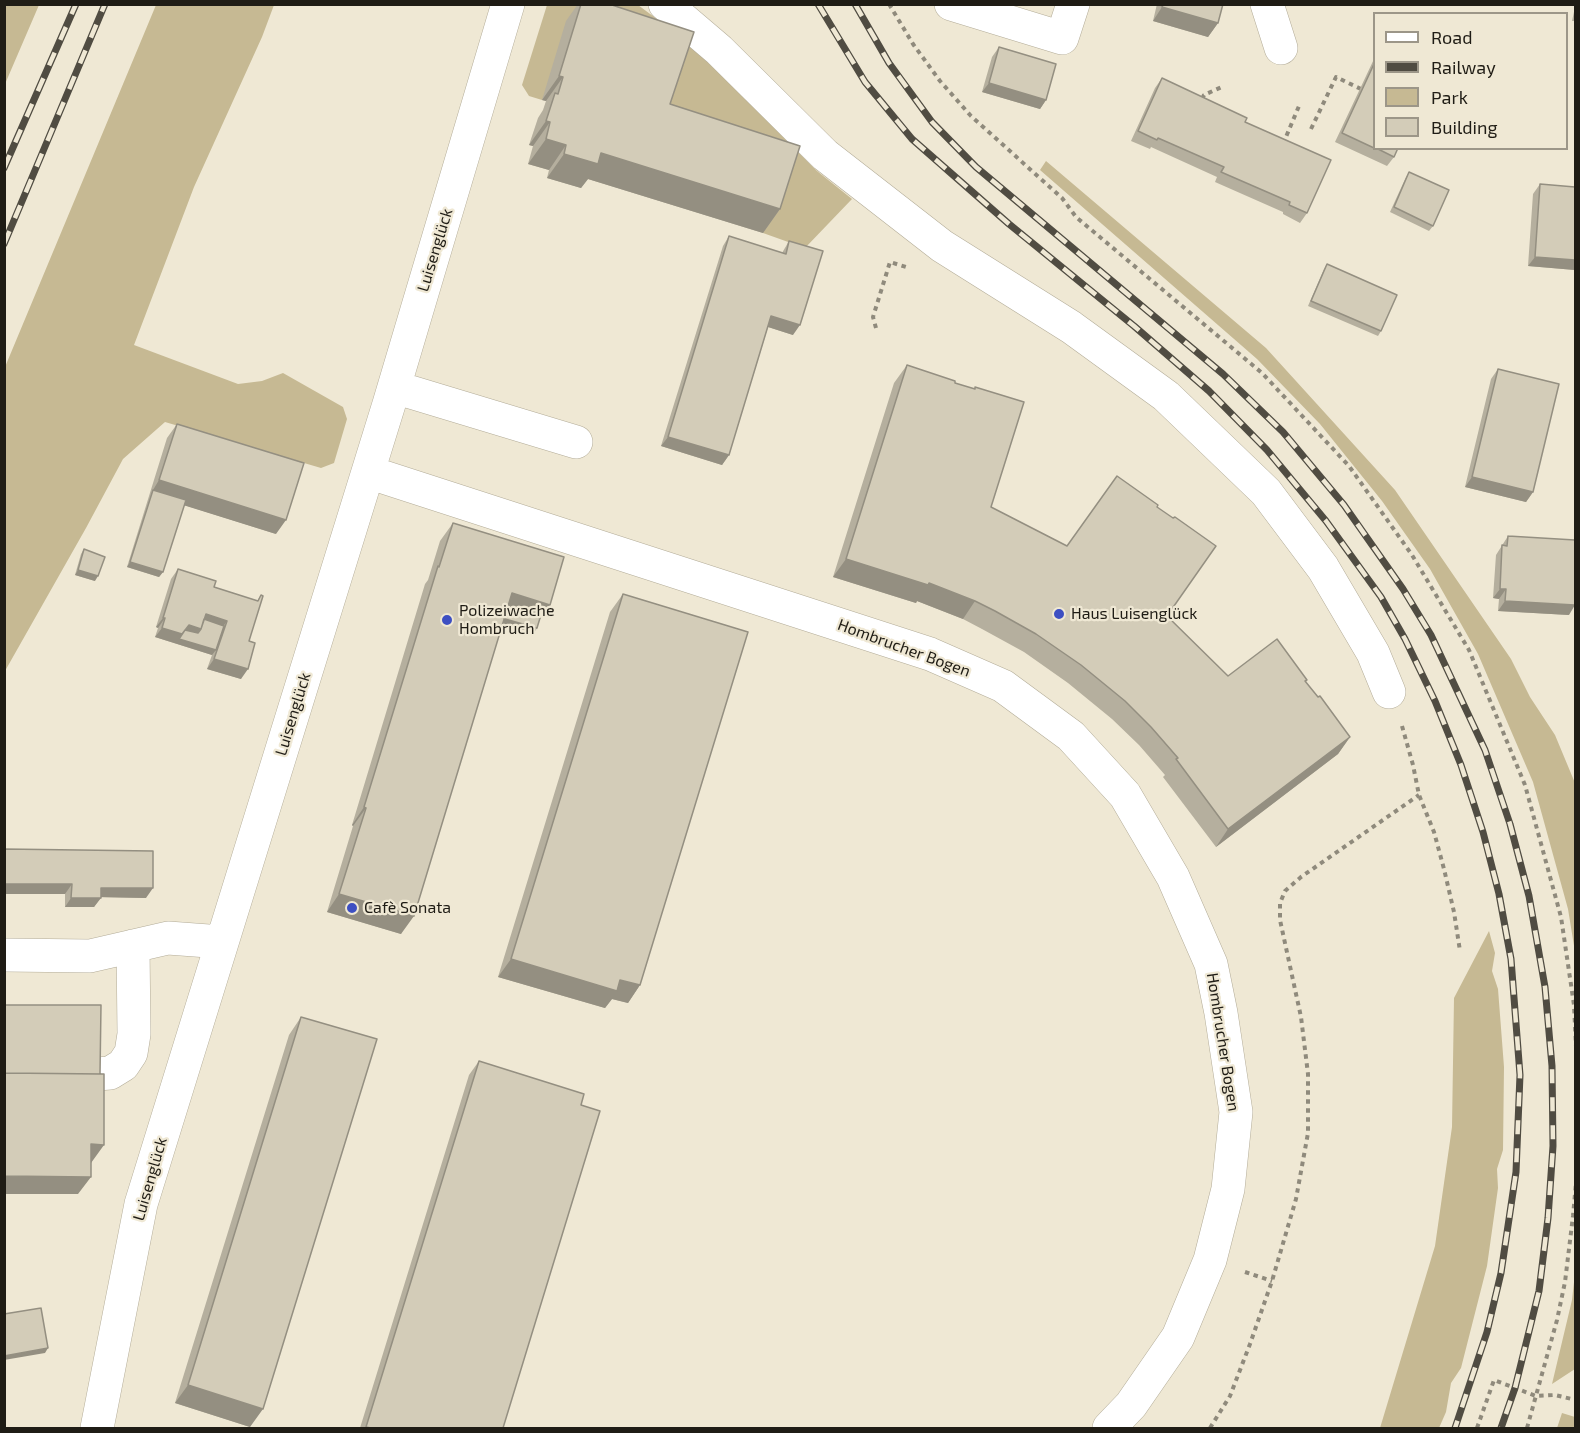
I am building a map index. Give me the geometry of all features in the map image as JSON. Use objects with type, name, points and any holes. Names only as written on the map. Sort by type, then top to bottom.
[{"type":"street","name":"Luisenglück","points":[[97,1428],[141,1204],[394,387],[508,4]]},
{"type":"street","points":[[665,4],[719,50],[825,155],[942,246],[1071,327],[1166,396],[1266,492],[1323,568],[1373,652],[1389,692]]},
{"type":"street","points":[[951,4],[1062,38],[1073,4]]},
{"type":"street","points":[[1267,4],[1281,48]]},
{"type":"street","points":[[394,387],[576,442]]},
{"type":"street","name":"Hombrucher Bogen","points":[[368,472],[930,654],[1003,686],[1071,736],[1125,795],[1173,877],[1211,964],[1236,1112],[1228,1189],[1210,1260],[1178,1337],[1131,1405],[1110,1428]]},
{"type":"street","points":[[4,955],[90,956],[168,938],[222,942]]},
{"type":"street","points":[[97,1074],[110,1073],[123,1065],[131,1053],[134,1034],[133,946]]},
{"type":"path","points":[[1311,129],[1336,76],[1361,89]]},
{"type":"path","points":[[1201,102],[1204,96],[1224,86]]},
{"type":"path","points":[[1281,150],[1299,106]]},
{"type":"path","points":[[876,328],[873,317],[890,262],[912,269]]},
{"type":"path","points":[[1389,692],[1410,754],[1419,795],[1434,832],[1454,912],[1460,951]]},
{"type":"path","points":[[1210,1428],[1230,1396],[1272,1281],[1296,1199],[1308,1133],[1308,1074],[1301,1017],[1280,920],[1280,903],[1286,891],[1301,877],[1419,795]]},
{"type":"path","points":[[1527,1428],[1557,1320],[1565,1282],[1575,1183]]},
{"type":"path","points":[[1477,1428],[1494,1380],[1536,1396],[1555,1395],[1575,1400]]},
{"type":"green space","points":[[4,5],[39,5],[5,84]]},
{"type":"green space","points":[[156,5],[274,5],[262,37],[194,187],[134,345],[238,384],[262,381],[283,373],[343,407],[347,419],[334,463],[321,468],[165,422],[123,459],[5,671],[5,367]]},
{"type":"green space","points":[[547,5],[638,5],[693,46],[817,171],[852,199],[805,248],[763,233],[653,129],[677,57],[542,100],[529,96],[522,85]]},
{"type":"green space","points":[[1046,161],[1266,348],[1395,490],[1511,659],[1530,697],[1555,735],[1575,783],[1575,952],[1568,909],[1533,782],[1478,654],[1430,569],[1382,501],[1320,424],[1257,359],[1040,170]]},
{"type":"green space","points":[[1489,931],[1495,953],[1492,971],[1498,989],[1504,1067],[1503,1150],[1497,1169],[1498,1188],[1487,1266],[1461,1368],[1451,1383],[1446,1412],[1439,1428],[1380,1428],[1435,1246],[1452,1127],[1454,998]]},
{"type":"green space","points":[[1575,1273],[1575,1369],[1552,1384],[1572,1300]]},
{"type":"green space","points":[[1562,1413],[1575,1417],[1575,1428],[1557,1428]]},
{"type":"building","points":[[581,4],[609,4],[694,32],[670,104],[800,146],[780,209],[601,153],[598,164],[564,154],[566,145],[546,139],[550,122],[546,121],[555,93],[558,94],[563,77],[559,76]]},
{"type":"building","points":[[1163,4],[1223,4],[1218,23],[1162,7]]},
{"type":"building","points":[[999,47],[1056,64],[1046,100],[989,83]]},
{"type":"building","points":[[1373,66],[1373,148],[1342,133]]},
{"type":"building","points":[[1162,78],[1247,118],[1245,122],[1331,160],[1307,213],[1289,205],[1290,202],[1221,172],[1224,167],[1138,131]]},
{"type":"building","points":[[1380,150],[1397,150],[1394,157]]},
{"type":"building","points":[[1409,172],[1449,190],[1433,226],[1394,207]]},
{"type":"building","points":[[1540,184],[1575,187],[1575,260],[1535,257]]},
{"type":"building","points":[[729,236],[786,254],[789,241],[823,251],[800,325],[771,316],[729,455],[668,437]]},
{"type":"building","points":[[1327,264],[1397,295],[1381,331],[1311,301]]},
{"type":"building","name":"Haus Luisenglück","points":[[907,365],[955,381],[955,383],[1024,402],[991,507],[1067,546],[1117,476],[1158,505],[1157,507],[1216,546],[1167,616],[1228,676],[1277,639],[1307,680],[1305,681],[1318,697],[1320,696],[1350,737],[1228,829],[1176,759],[1178,758],[1151,727],[1125,701],[1081,665],[1036,634],[975,601],[929,583],[928,585],[846,559]]},
{"type":"building","points":[[1498,369],[1559,384],[1533,492],[1472,477]]},
{"type":"building","points":[[177,424],[304,463],[286,520],[159,480]]},
{"type":"building","points":[[153,490],[186,500],[163,572],[130,562]]},
{"type":"building","points":[[453,523],[564,557],[550,605],[512,593],[414,916],[339,894]]},
{"type":"building","points":[[1508,536],[1575,540],[1575,605],[1505,601],[1506,589],[1500,589],[1502,545],[1507,546]]},
{"type":"building","points":[[84,549],[105,557],[98,576],[78,570]]},
{"type":"building","points":[[178,569],[216,581],[214,587],[258,601],[261,595],[263,596],[249,641],[255,643],[248,669],[214,659],[227,621],[206,614],[201,629],[189,625],[182,634],[162,628]]},
{"type":"building","points":[[623,594],[748,632],[640,985],[620,980],[617,991],[511,959]]},
{"type":"building","points":[[508,608],[540,618],[537,628],[505,619]]},
{"type":"building","points":[[204,619],[224,626],[216,650],[179,639],[185,630],[198,633]]},
{"type":"building","points":[[4,849],[153,851],[153,888],[101,888],[101,898],[71,898],[72,884],[4,884]]},
{"type":"building","points":[[4,1005],[101,1005],[100,1074],[4,1073]]},
{"type":"building","points":[[301,1017],[377,1039],[263,1409],[188,1385]]},
{"type":"building","points":[[479,1061],[584,1094],[581,1105],[600,1111],[503,1428],[366,1427]]},
{"type":"building","points":[[4,1073],[104,1074],[104,1145],[91,1144],[91,1177],[4,1176]]},
{"type":"building","points":[[41,1308],[48,1348],[4,1356],[4,1314]]},
{"type":"railway","points":[[4,168],[76,4]]},
{"type":"railway","points":[[4,244],[105,4]]},
{"type":"railway","points":[[818,4],[865,82],[912,139],[1009,224],[1134,326],[1209,391],[1267,450],[1326,521],[1381,597],[1405,639],[1435,701],[1461,765],[1483,832],[1499,894],[1511,959],[1520,1075],[1516,1172],[1501,1273],[1487,1332],[1455,1428]]},
{"type":"railway","points":[[855,4],[889,63],[932,122],[976,167],[1223,374],[1283,432],[1344,505],[1403,589],[1431,635],[1485,750],[1510,824],[1529,896],[1545,987],[1552,1066],[1553,1146],[1548,1218],[1539,1291],[1515,1388],[1501,1428]]},
{"type":"place","name":"Haus Luisenglück","points":[[1059,614]]},
{"type":"place","name":"Polizeiwache Hombruch","points":[[447,620]]},
{"type":"place","name":"Cafè Sonata","points":[[352,908]]}]
